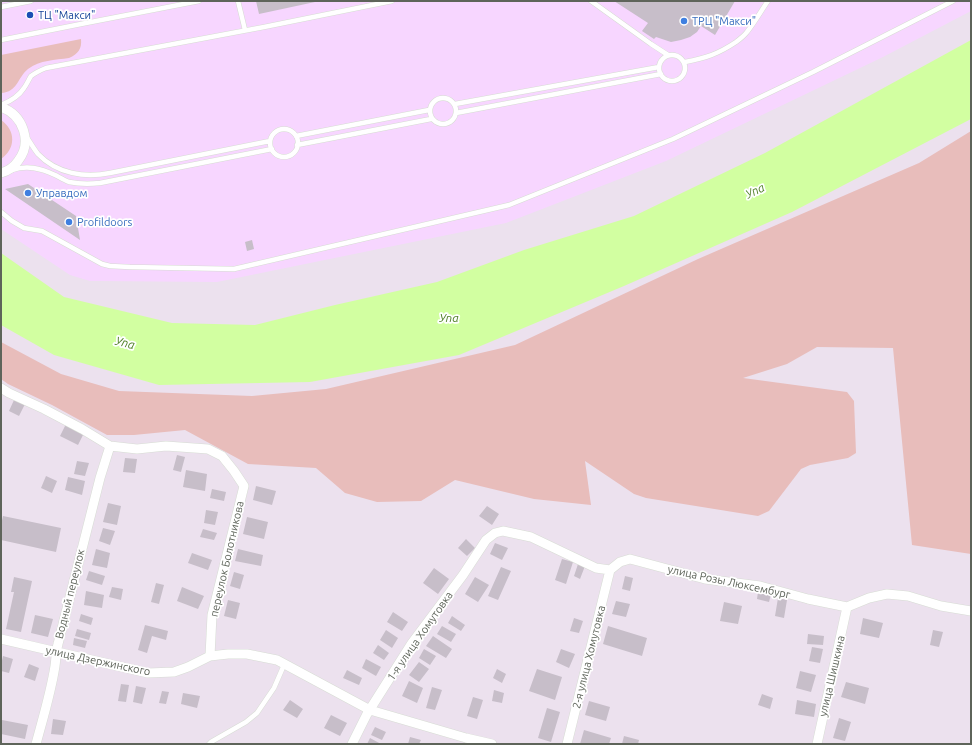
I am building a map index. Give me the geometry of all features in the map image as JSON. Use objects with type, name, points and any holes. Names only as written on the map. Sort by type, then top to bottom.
[{"type":"street","points":[[1,106],[15,116],[21,124],[25,134],[25,146],[21,157],[14,166],[3,173]]},
{"type":"street","points":[[1,388],[82,429],[110,446]]},
{"type":"street","name":"переулок Болотникова","points":[[110,446],[137,449],[166,446],[208,449],[222,456],[244,486],[212,615],[210,656]]},
{"type":"street","name":"Водный переулок","points":[[36,744],[55,666],[56,652],[100,478],[110,446]]},
{"type":"street","name":"1-я улица Хомутовка","points":[[352,744],[370,710],[412,643],[463,575],[486,540],[494,532],[503,531],[531,537],[596,568],[610,570]]},
{"type":"street","name":"улица Розы Люксембург","points":[[610,570],[620,562],[630,559],[705,579],[760,586],[808,599],[847,607]]},
{"type":"street","name":"2-я улица Хомутовка","points":[[567,744],[610,570]]},
{"type":"street","points":[[847,607],[869,598],[887,594],[908,596],[941,606],[971,611]]},
{"type":"street","name":"улица Шишкина","points":[[816,744],[847,607]]},
{"type":"street","name":"улица Дзержинского","points":[[1,639],[148,673],[174,672],[210,656],[247,654],[263,657],[277,660],[370,710],[466,738],[492,744]]},
{"type":"lane","points":[[1,7],[31,1]]},
{"type":"lane","points":[[1,40],[86,22],[199,1]]},
{"type":"lane","points":[[238,1],[245,30]]},
{"type":"lane","points":[[1,106],[18,96],[31,77],[46,68],[392,1]]},
{"type":"lane","points":[[591,1],[668,55],[680,57],[685,62],[686,70],[682,78],[678,80],[670,81],[663,78],[661,74],[659,67],[662,60],[668,55]]},
{"type":"lane","points":[[685,62],[700,60],[714,55],[741,38],[747,33],[768,1]]},
{"type":"lane","points":[[1,212],[24,228],[42,231],[102,264],[110,266],[236,269],[509,205],[673,139],[813,72],[953,1]]},
{"type":"lane","points":[[455,104],[659,67]]},
{"type":"lane","points":[[456,113],[661,74]]},
{"type":"lane","points":[[441,98],[448,99],[455,104],[456,113],[450,123],[446,125],[438,124],[431,119],[429,110],[432,102],[441,98]]},
{"type":"lane","points":[[296,136],[429,110]]},
{"type":"lane","points":[[297,145],[431,119]]},
{"type":"lane","points":[[278,130],[288,130],[296,136],[297,145],[294,152],[290,155],[278,155],[272,149],[270,141],[278,130]]},
{"type":"lane","points":[[25,134],[38,154],[57,168],[73,174],[89,175],[117,172],[270,141]]},
{"type":"lane","points":[[3,173],[24,167],[34,168],[48,172],[68,181],[95,183],[272,149]]},
{"type":"lane","points":[[209,744],[246,722],[257,713],[274,688],[284,665]]},
{"type":"shaded area","points":[[1,1],[971,1],[971,11],[883,57],[666,161],[506,223],[217,282],[90,281],[70,275],[1,229]]},
{"type":"shaded area","points":[[81,39],[79,51],[75,55],[69,58],[48,61],[33,66],[24,73],[11,90],[1,93],[1,55]]},
{"type":"shaded area","points":[[1,120],[6,124],[12,134],[12,145],[6,155],[1,159]]},
{"type":"shaded area","points":[[971,131],[971,554],[912,545],[893,348],[817,347],[787,364],[743,378],[847,392],[854,401],[856,453],[848,458],[810,465],[801,469],[769,511],[758,516],[646,498],[634,494],[585,461],[591,505],[534,499],[455,480],[421,501],[377,502],[345,493],[316,468],[248,464],[185,430],[134,435],[107,435],[1,379],[1,342],[61,374],[119,391],[252,396],[326,389],[515,345],[698,259],[919,163]]},
{"type":"water","name":"Упа","points":[[971,40],[971,119],[792,212],[624,286],[459,355],[310,382],[159,385],[54,355],[1,325],[1,253],[64,297],[172,323],[255,325],[437,282],[524,250],[634,216],[765,153]]},
{"type":"building","points":[[256,1],[315,1],[315,2],[259,14]]},
{"type":"building","name":"ТРЦ \"Макси\"","points":[[614,1],[735,1],[715,35],[701,26],[697,32],[690,37],[671,42],[656,37],[654,39],[642,31],[648,23]]},
{"type":"building","points":[[28,184],[76,216],[80,240],[5,189]]},
{"type":"building","points":[[252,240],[254,249],[247,251],[245,242]]},
{"type":"building","points":[[14,400],[25,404],[19,416],[9,411]]},
{"type":"building","points":[[66,424],[84,433],[78,445],[60,436]]},
{"type":"building","points":[[177,455],[185,457],[181,472],[173,470]]},
{"type":"building","points":[[125,458],[137,459],[135,473],[123,472]]},
{"type":"building","points":[[77,461],[89,463],[85,476],[74,474]]},
{"type":"building","points":[[186,470],[207,474],[205,491],[183,487]]},
{"type":"building","points":[[46,476],[57,481],[52,493],[41,488]]},
{"type":"building","points":[[68,477],[85,481],[82,495],[65,490]]},
{"type":"building","points":[[256,486],[276,491],[272,505],[253,500]]},
{"type":"building","points":[[212,489],[226,492],[224,501],[210,498]]},
{"type":"building","points":[[108,503],[121,506],[117,525],[103,522]]},
{"type":"building","points":[[487,506],[499,514],[492,525],[479,516]]},
{"type":"building","points":[[206,510],[218,512],[215,525],[204,523]]},
{"type":"building","points":[[3,516],[61,528],[56,552],[1,540],[1,525]]},
{"type":"building","points":[[247,517],[268,522],[264,539],[243,534]]},
{"type":"building","points":[[103,528],[115,531],[110,545],[99,541]]},
{"type":"building","points":[[203,529],[217,533],[214,540],[200,537]]},
{"type":"building","points":[[466,539],[475,548],[467,556],[458,548]]},
{"type":"building","points":[[495,543],[508,548],[502,560],[490,554]]},
{"type":"building","points":[[96,549],[110,553],[107,568],[92,565]]},
{"type":"building","points":[[238,549],[263,555],[261,566],[235,561]]},
{"type":"building","points":[[192,553],[212,560],[208,570],[188,563]]},
{"type":"building","points":[[562,559],[573,562],[566,584],[555,580]]},
{"type":"building","points":[[578,564],[585,566],[580,579],[574,576]]},
{"type":"building","points":[[501,567],[511,571],[498,600],[488,596]]},
{"type":"building","points":[[434,568],[449,579],[438,594],[423,583]]},
{"type":"building","points":[[89,571],[105,576],[102,585],[86,580]]},
{"type":"building","points":[[234,572],[244,575],[240,589],[230,586]]},
{"type":"building","points":[[625,576],[633,578],[630,591],[622,589]]},
{"type":"building","points":[[14,577],[32,581],[21,632],[6,629],[14,592],[11,592]]},
{"type":"building","points":[[475,577],[489,585],[478,602],[465,594]]},
{"type":"building","points":[[156,583],[164,585],[159,604],[151,602]]},
{"type":"building","points":[[112,587],[123,589],[121,600],[109,597]]},
{"type":"building","points":[[182,587],[204,596],[198,609],[177,601]]},
{"type":"building","points":[[86,591],[104,595],[102,608],[84,605]]},
{"type":"building","points":[[758,592],[771,594],[769,602],[757,599]]},
{"type":"building","points":[[778,598],[787,600],[784,618],[775,616]]},
{"type":"building","points":[[228,600],[240,603],[236,619],[224,616]]},
{"type":"building","points":[[616,601],[630,604],[626,617],[612,614]]},
{"type":"building","points":[[724,602],[742,606],[738,624],[720,621]]},
{"type":"building","points":[[393,612],[408,622],[402,631],[387,622]]},
{"type":"building","points":[[81,614],[93,618],[91,625],[79,621]]},
{"type":"building","points":[[35,615],[53,619],[48,637],[31,633]]},
{"type":"building","points":[[452,616],[465,625],[461,631],[448,623]]},
{"type":"building","points":[[574,618],[583,621],[579,633],[570,631]]},
{"type":"building","points":[[863,618],[883,623],[879,638],[860,634]]},
{"type":"building","points":[[145,625],[168,631],[166,640],[152,636],[147,653],[138,650]]},
{"type":"building","points":[[442,626],[456,634],[451,642],[437,634]]},
{"type":"building","points":[[608,626],[647,638],[642,656],[603,644]]},
{"type":"building","points":[[77,629],[91,633],[89,640],[75,636]]},
{"type":"building","points":[[386,630],[398,638],[392,648],[380,640]]},
{"type":"building","points":[[933,630],[943,632],[939,647],[930,645]]},
{"type":"building","points":[[808,634],[824,636],[823,645],[807,644]]},
{"type":"building","points":[[433,636],[452,649],[446,658],[426,646]]},
{"type":"building","points":[[74,638],[87,641],[85,648],[73,645]]},
{"type":"building","points":[[378,645],[389,653],[384,660],[373,653]]},
{"type":"building","points":[[812,647],[823,649],[820,663],[809,661]]},
{"type":"building","points":[[424,649],[436,656],[430,665],[419,658]]},
{"type":"building","points":[[561,649],[575,654],[569,668],[556,662]]},
{"type":"building","points":[[3,656],[13,659],[9,673],[1,671]]},
{"type":"building","points":[[366,659],[381,667],[376,676],[362,668]]},
{"type":"building","points":[[419,662],[429,669],[419,682],[409,675]]},
{"type":"building","points":[[29,664],[39,668],[35,681],[24,677]]},
{"type":"building","points":[[497,669],[506,674],[502,683],[493,678]]},
{"type":"building","points":[[537,669],[562,677],[555,700],[529,691]]},
{"type":"building","points":[[347,670],[362,678],[359,685],[343,678]]},
{"type":"building","points":[[800,671],[816,675],[811,692],[796,688]]},
{"type":"building","points":[[409,681],[423,688],[417,703],[402,696]]},
{"type":"building","points":[[846,682],[869,688],[865,704],[841,697]]},
{"type":"building","points":[[121,684],[129,685],[126,702],[118,701]]},
{"type":"building","points":[[136,686],[146,688],[142,704],[133,702]]},
{"type":"building","points":[[432,687],[442,690],[435,710],[426,708]]},
{"type":"building","points":[[494,690],[504,693],[502,703],[492,701]]},
{"type":"building","points":[[162,691],[169,692],[166,704],[159,703]]},
{"type":"building","points":[[183,693],[200,696],[197,708],[181,704]]},
{"type":"building","points":[[762,694],[773,698],[770,709],[758,705]]},
{"type":"building","points":[[473,697],[483,700],[477,719],[467,716]]},
{"type":"building","points":[[290,700],[303,709],[297,718],[283,710]]},
{"type":"building","points":[[797,700],[816,704],[814,717],[795,714]]},
{"type":"building","points":[[589,701],[610,707],[606,721],[585,715]]},
{"type":"building","points":[[547,708],[560,712],[551,742],[538,738]]},
{"type":"building","points":[[331,715],[347,723],[340,736],[324,728]]},
{"type":"building","points":[[839,718],[851,722],[845,741],[833,738]]},
{"type":"building","points":[[53,719],[66,721],[63,735],[51,734]]},
{"type":"building","points":[[2,720],[28,725],[25,739],[1,734]]},
{"type":"building","points":[[375,727],[386,732],[382,740],[371,735]]},
{"type":"building","points":[[584,730],[611,738],[609,744],[580,744]]},
{"type":"building","points":[[624,736],[639,740],[638,744],[622,744]]},
{"type":"building","points":[[410,737],[421,740],[419,744],[408,744]]},
{"type":"building","points":[[370,738],[381,744],[367,744]]},
{"type":"place","name":"ТЦ \"Макси\"","points":[[30,15]]},
{"type":"place","name":"ТРЦ \"Макси\"","points":[[684,21]]},
{"type":"place","name":"Управдом","points":[[28,193]]},
{"type":"place","name":"Profildoors","points":[[69,222]]}]
